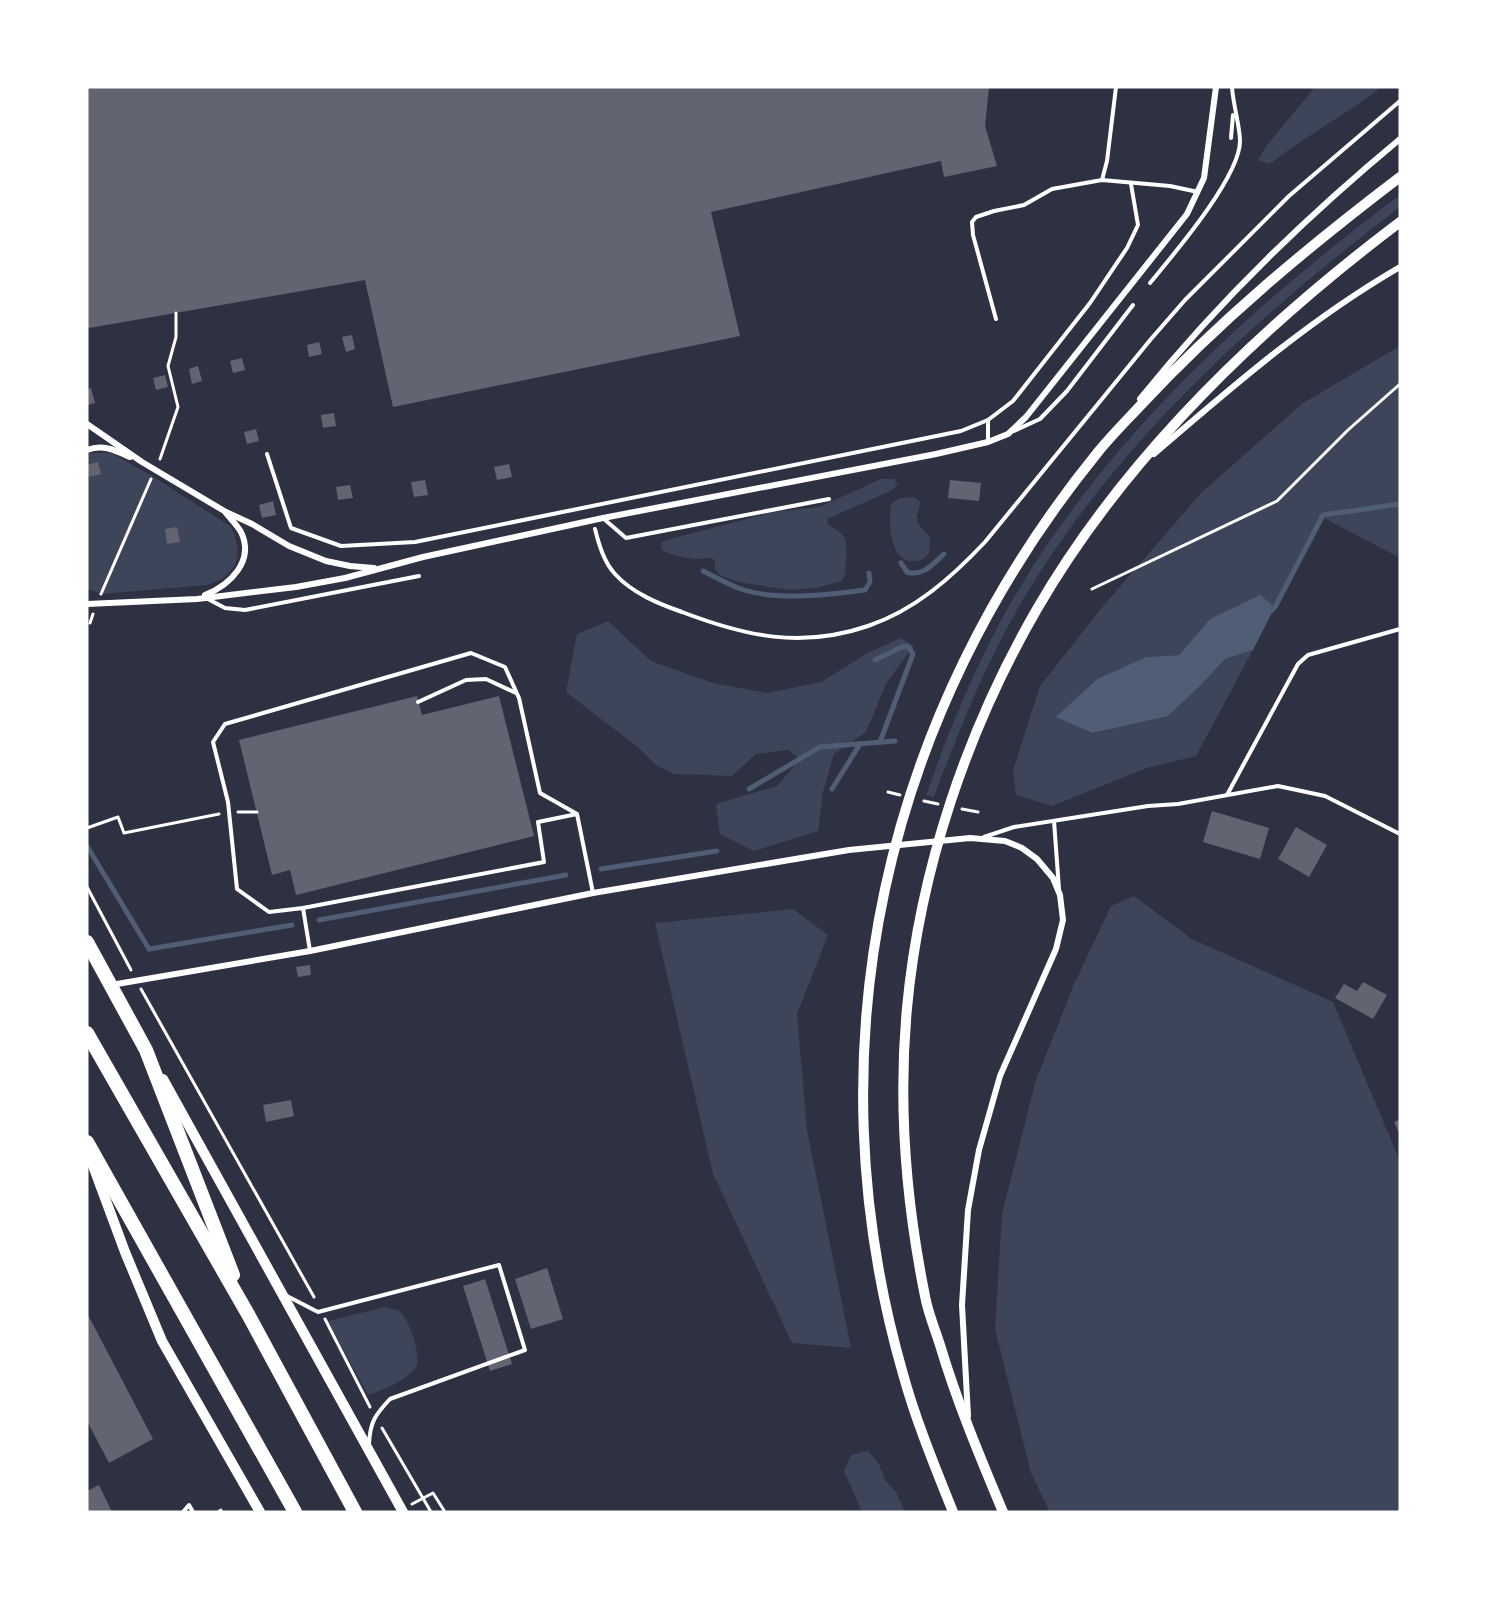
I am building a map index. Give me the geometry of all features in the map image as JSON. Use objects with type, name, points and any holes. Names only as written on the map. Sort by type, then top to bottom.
[{"type":"highway","points":[[87,942],[147,1050],[249,1316]]},
{"type":"highway","points":[[87,1034],[249,1316],[355,1512]]},
{"type":"highway","points":[[87,1142],[295,1512]]},
{"type":"main road","points":[[953,1512],[934,1465],[903,1374],[883,1288],[872,1223],[864,1150],[863,1078],[866,1003],[881,911],[895,845],[909,798],[934,727],[979,630],[1005,583],[1042,525],[1101,448],[1186,358],[1265,285],[1328,231],[1400,177]]},
{"type":"main road","points":[[1003,1512],[953,1389],[926,1300],[912,1218],[905,1146],[903,1082],[907,1009],[919,921],[949,807],[983,717],[1007,665],[1038,608],[1108,504],[1210,388],[1291,311],[1353,257],[1400,222]]},
{"type":"main road","points":[[147,1050],[368,1451],[404,1510]]},
{"type":"main road","points":[[87,1149],[125,1252],[162,1341],[260,1512]]},
{"type":"street","points":[[91,603],[197,599],[296,587],[345,578],[378,568],[603,518],[988,442],[1008,434],[1043,398],[1187,214],[1199,192],[1208,162],[1216,87]]},
{"type":"street","points":[[1101,448],[1202,326],[1309,219],[1400,139]]},
{"type":"street","points":[[1140,466],[1313,322],[1400,267]]},
{"type":"street","points":[[87,424],[142,462]]},
{"type":"street","points":[[87,450],[99,446],[114,449],[142,462],[289,546],[326,561],[378,568]]},
{"type":"street","points":[[197,599],[217,591],[231,581],[240,568],[245,554],[241,532],[226,512]]},
{"type":"street","points":[[111,986],[310,951],[593,892],[849,850],[981,838],[1005,841],[1022,848],[1037,859],[1053,878],[1060,895],[1063,920],[1056,949],[1000,1076],[979,1150],[968,1210],[962,1305],[968,1429]]},
{"type":"lane","points":[[1102,180],[1107,160],[1116,87]]},
{"type":"lane","points":[[1150,284],[1205,214],[1234,162],[1240,142],[1232,87]]},
{"type":"lane","points":[[595,529],[609,566],[626,583],[668,607],[720,627],[760,636],[801,638],[848,632],[892,616],[918,602],[961,568],[985,542],[1150,339],[1192,293],[1289,196],[1400,101]]},
{"type":"lane","points":[[1231,138],[1234,108]]},
{"type":"lane","points":[[996,320],[973,235],[972,222],[976,217],[1024,205],[1052,189],[1102,180],[1170,186],[1199,192]]},
{"type":"lane","points":[[267,454],[291,528],[341,546],[415,542],[961,430],[988,420],[1013,401],[1090,303],[1127,248],[1138,225],[1131,184]]},
{"type":"lane","points":[[1008,434],[1040,418],[1066,391],[1133,305]]},
{"type":"lane","points":[[988,420],[988,442]]},
{"type":"lane","points":[[603,518],[626,538],[829,499]]},
{"type":"lane","points":[[205,598],[225,608],[245,610],[419,576]]},
{"type":"lane","points":[[1227,795],[1298,664],[1308,655],[1400,630]]},
{"type":"lane","points":[[577,814],[538,822],[544,862],[303,908],[269,912],[237,889],[228,802],[213,742],[225,724],[471,653],[504,667],[517,693],[540,793],[577,814],[593,892]]},
{"type":"lane","points":[[418,702],[466,680],[486,679],[517,693]]},
{"type":"lane","points":[[981,838],[1014,827],[1148,806],[1178,804],[1278,786],[1325,796],[1400,834]]},
{"type":"lane","points":[[1054,821],[1060,895]]},
{"type":"lane","points":[[303,908],[310,951]]},
{"type":"lane","points":[[280,1292],[318,1312],[499,1265],[525,1350],[390,1399],[374,1416],[368,1451]]},
{"type":"lane","points":[[183,1512],[189,1505],[193,1512]]},
{"type":"path","points":[[90,622],[91,603],[156,470],[178,407],[168,366],[176,337],[176,313]]},
{"type":"path","points":[[1092,589],[1277,501],[1348,430],[1400,384]]},
{"type":"path","points":[[888,792],[978,812]]},
{"type":"path","points":[[87,828],[118,817],[124,833],[228,812],[257,812]]},
{"type":"path","points":[[87,887],[321,1311],[374,1416],[431,1512]]},
{"type":"path","points":[[404,1510],[433,1493],[445,1512]]},
{"type":"shaded area","points":[[1315,87],[1381,87],[1270,164],[1258,160],[1267,145]]},
{"type":"shaded area","points":[[1400,195],[1400,207],[1294,292],[1193,385],[1146,434],[1102,486],[1061,541],[1024,598],[974,696],[934,797],[926,795],[967,691],[1003,616],[1054,534],[1096,479],[1141,426],[1239,327],[1345,237]]},
{"type":"shaded area","points":[[1400,346],[1400,558],[1324,518],[1275,607],[1260,596],[1210,619],[1179,655],[1146,657],[1097,679],[1057,717],[1092,733],[1203,683],[1225,659],[1253,650],[1196,756],[1147,768],[1052,806],[1016,795],[1013,770],[1040,686],[1104,605],[1201,493],[1303,403]]},
{"type":"shaded area","points":[[91,453],[111,453],[152,476],[230,526],[235,536],[237,554],[236,562],[226,576],[207,585],[102,594],[88,589],[87,456]]},
{"type":"shaded area","points":[[881,479],[894,479],[898,483],[893,490],[827,519],[828,525],[839,531],[846,542],[846,570],[842,581],[816,588],[789,590],[738,582],[720,575],[715,569],[715,560],[687,558],[662,550],[661,543],[666,540],[774,512],[819,507]]},
{"type":"shaded area","points":[[914,497],[921,503],[917,515],[918,524],[930,537],[930,544],[927,556],[911,561],[903,559],[896,551],[890,517],[891,504],[900,498]]},
{"type":"shaded area","points":[[1260,595],[1275,607],[1253,650],[1225,659],[1168,716],[1092,733],[1056,717],[1097,679],[1146,657],[1179,655],[1210,619]]},
{"type":"shaded area","points":[[608,621],[651,661],[713,683],[767,693],[821,682],[866,654],[900,638],[914,646],[887,682],[866,732],[834,754],[823,792],[818,831],[754,851],[720,834],[716,804],[777,786],[800,759],[788,750],[756,754],[732,776],[674,774],[657,766],[639,748],[566,692],[577,634]]},
{"type":"shaded area","points":[[1134,896],[1192,939],[1333,1002],[1400,1161],[1400,1512],[1050,1512],[1031,1473],[995,1329],[1002,1214],[1035,1083],[1074,984],[1111,906]]},
{"type":"shaded area","points":[[793,909],[828,935],[797,1014],[807,1130],[851,1348],[792,1343],[713,1174],[655,923]]},
{"type":"shaded area","points":[[385,1307],[399,1311],[403,1315],[414,1338],[417,1362],[412,1372],[401,1381],[368,1395],[328,1321]]},
{"type":"shaded area","points":[[868,1451],[879,1464],[885,1480],[896,1492],[905,1512],[862,1512],[844,1471],[851,1455]]},
{"type":"building","points":[[87,87],[989,87],[985,126],[997,166],[944,177],[941,161],[711,212],[740,336],[393,407],[365,280],[89,328],[87,325]]},
{"type":"building","points":[[352,335],[355,349],[346,352],[342,337]]},
{"type":"building","points":[[319,342],[322,354],[309,357],[307,345]]},
{"type":"building","points":[[242,358],[245,370],[233,373],[230,361]]},
{"type":"building","points":[[198,366],[202,381],[192,384],[189,369]]},
{"type":"building","points":[[165,375],[168,387],[156,390],[153,378]]},
{"type":"building","points":[[91,388],[95,403],[87,405],[87,389]]},
{"type":"building","points":[[334,413],[336,426],[323,428],[321,415]]},
{"type":"building","points":[[256,429],[259,441],[247,444],[244,432]]},
{"type":"building","points":[[98,462],[101,474],[89,477],[87,465]]},
{"type":"building","points":[[509,464],[512,477],[497,480],[494,467]]},
{"type":"building","points":[[425,480],[428,495],[414,497],[411,482]]},
{"type":"building","points":[[950,480],[981,483],[979,501],[948,498]]},
{"type":"building","points":[[350,485],[353,498],[338,500],[336,487]]},
{"type":"building","points":[[273,501],[276,515],[262,518],[259,505]]},
{"type":"building","points":[[177,527],[180,542],[167,544],[165,529]]},
{"type":"building","points":[[417,696],[422,715],[499,696],[534,836],[296,895],[290,870],[272,875],[239,740]]},
{"type":"building","points":[[1212,811],[1269,828],[1260,859],[1203,842]]},
{"type":"building","points":[[1296,827],[1327,845],[1309,877],[1278,859]]},
{"type":"building","points":[[310,965],[311,975],[298,977],[296,967]]},
{"type":"building","points":[[1363,982],[1387,995],[1373,1019],[1335,998],[1344,984],[1357,991]]},
{"type":"building","points":[[291,1100],[294,1116],[266,1122],[263,1105]]},
{"type":"building","points":[[1400,1119],[1400,1135],[1394,1122]]},
{"type":"building","points":[[547,1268],[563,1319],[531,1329],[515,1279]]},
{"type":"building","points":[[485,1279],[512,1364],[490,1371],[463,1286]]},
{"type":"building","points":[[87,1313],[153,1439],[109,1463],[87,1421]]},
{"type":"building","points":[[99,1485],[112,1512],[87,1512],[87,1491]]},
{"type":"waterway","points":[[1271,611],[1323,515],[1400,504]]},
{"type":"waterway","points":[[901,563],[907,572],[918,573],[927,569],[944,554]]},
{"type":"waterway","points":[[703,571],[741,589],[755,593],[786,596],[865,590],[870,582],[869,573]]},
{"type":"waterway","points":[[875,660],[904,646],[909,647],[913,654],[880,742]]},
{"type":"waterway","points":[[749,789],[820,747],[895,741]]},
{"type":"waterway","points":[[832,789],[860,744]]},
{"type":"waterway","points":[[87,846],[149,949],[292,925]]},
{"type":"waterway","points":[[601,869],[717,851]]},
{"type":"waterway","points":[[319,920],[566,875]]}]
